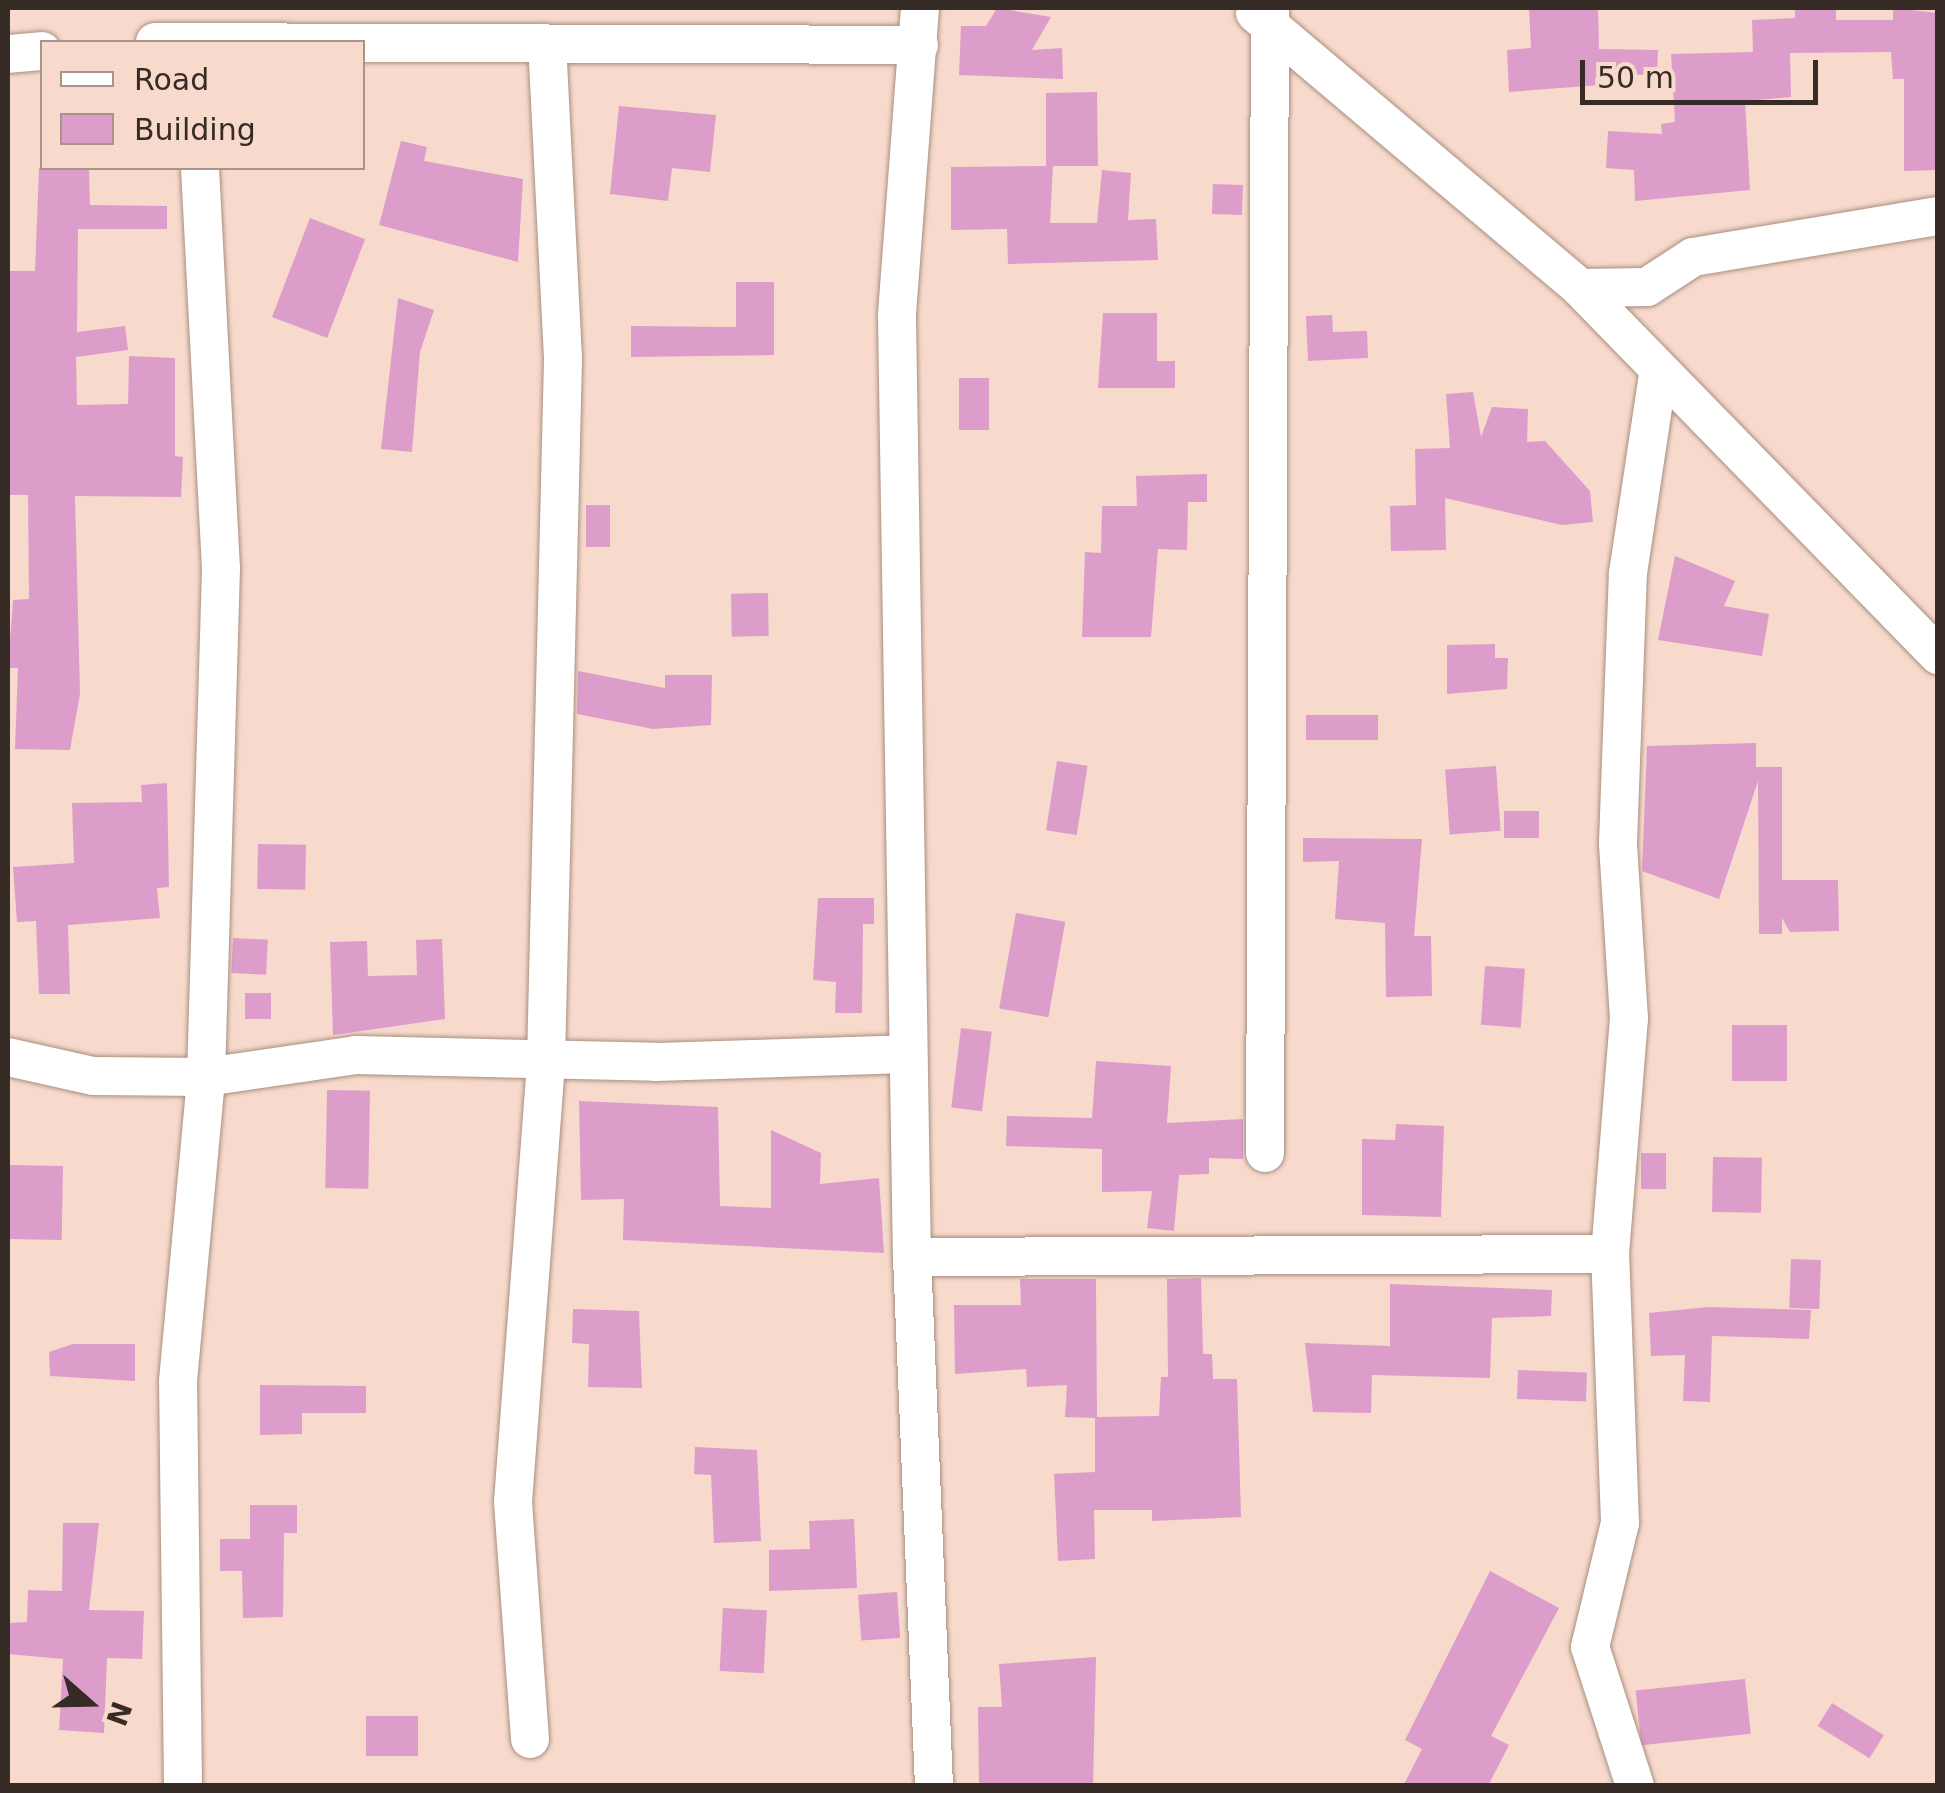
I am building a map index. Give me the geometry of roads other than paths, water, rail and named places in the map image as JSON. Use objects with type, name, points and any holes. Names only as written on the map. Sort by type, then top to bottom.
[{"type":"street","points":[[920,8],[897,317],[912,1257],[934,1786]]},
{"type":"street","points":[[1262,13],[1580,288],[1658,374],[1938,655]]},
{"type":"street","points":[[1262,13],[1265,1153]]},
{"type":"street","points":[[161,40],[192,30],[547,44],[919,46]]},
{"type":"street","points":[[530,1739],[513,1502],[546,1060],[563,358],[547,44]]},
{"type":"street","points":[[8,54],[40,51]]},
{"type":"street","points":[[183,1786],[178,1381],[206,1077],[220,569],[200,170]]},
{"type":"street","points":[[1580,288],[1648,287],[1693,258],[1938,216]]},
{"type":"street","points":[[1635,1786],[1590,1648],[1620,1523],[1610,1254],[1629,1019],[1618,844],[1628,573],[1658,374]]},
{"type":"street","points":[[8,1057],[93,1076],[206,1077],[356,1056],[546,1060],[907,1054]]},
{"type":"street","points":[[912,1257],[1610,1254]]}]
